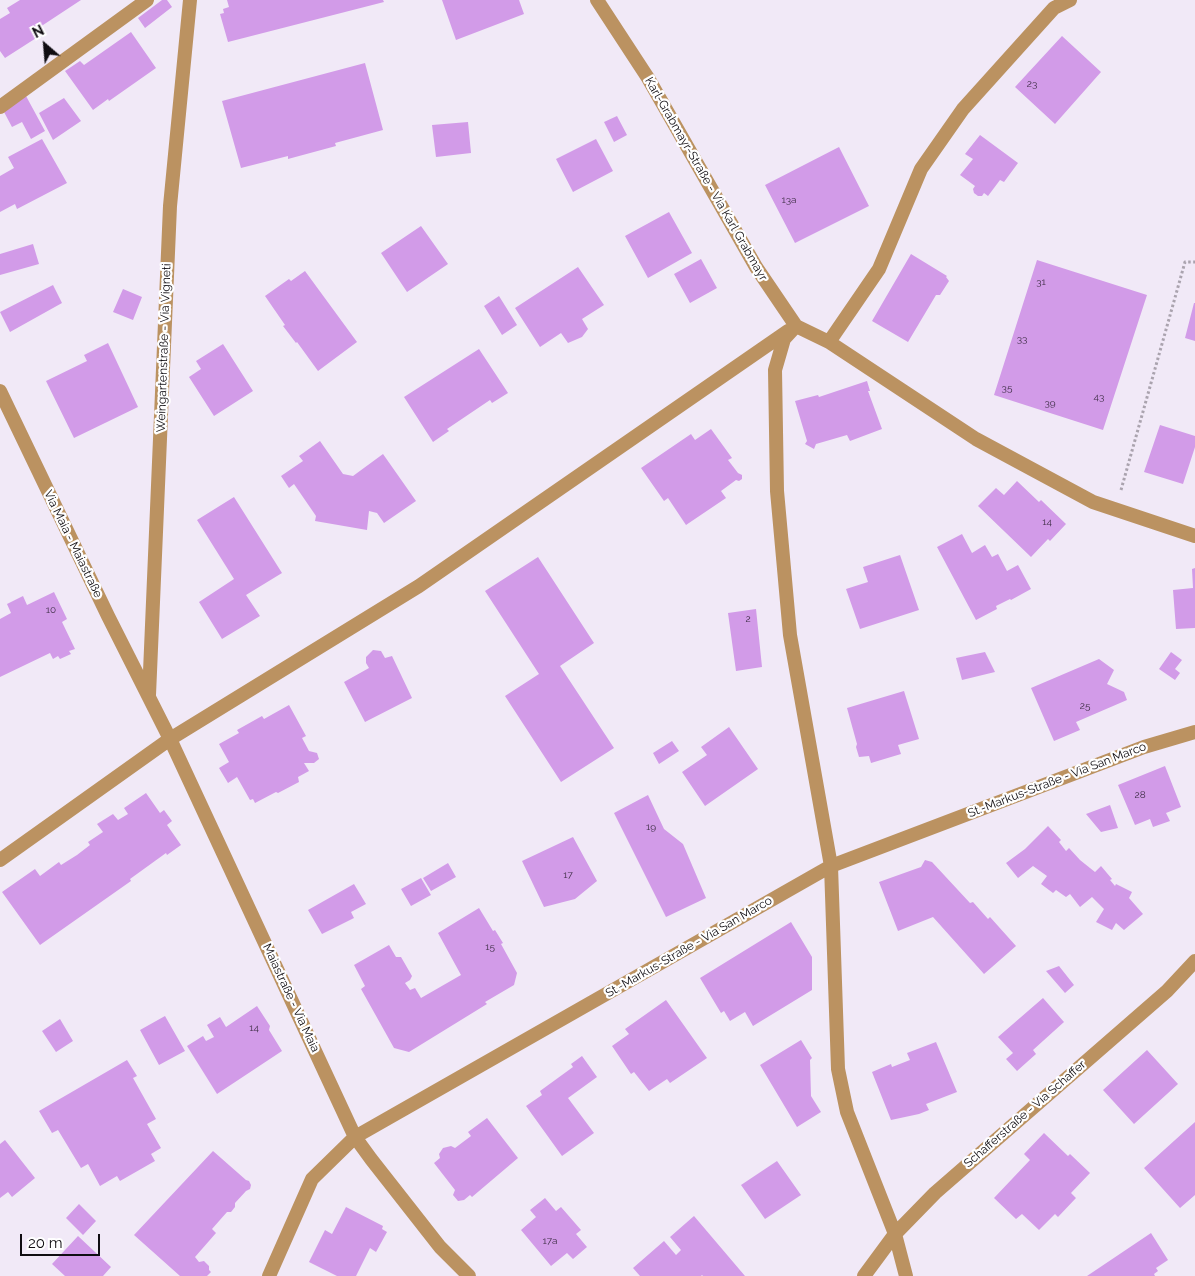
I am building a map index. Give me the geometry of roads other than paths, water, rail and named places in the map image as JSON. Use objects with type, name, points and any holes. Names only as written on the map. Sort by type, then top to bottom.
[{"type":"street","points":[[0,107],[146,0]]},
{"type":"street","name":"Weingartenstraße - Via Vigneti","points":[[149,696],[170,206],[190,0]]},
{"type":"street","name":"Karl-Grabmayr-Straße - Via Karl Grabmayr","points":[[597,0],[648,78],[756,267],[796,326],[829,342],[976,439],[1093,502],[1195,536]]},
{"type":"street","points":[[829,342],[879,269],[921,170],[964,108],[1054,8],[1070,0]]},
{"type":"street","points":[[0,860],[170,739],[419,586],[796,326]]},
{"type":"street","points":[[796,326],[784,339],[775,370],[777,491],[790,636],[831,866],[838,1069],[847,1112],[895,1234],[906,1276]]},
{"type":"street","name":"Via Maia - Maiastraße","points":[[0,391],[108,616],[149,696]]},
{"type":"street","name":"Maiastraße - Via Maia","points":[[149,696],[355,1137],[370,1159],[440,1247],[469,1276]]},
{"type":"street","name":"St.-Markus-Straße - Via San Marco","points":[[269,1276],[312,1179],[355,1137],[831,866],[1144,747],[1195,732]]},
{"type":"street","name":"Schafferstraße - Via Schaffer","points":[[864,1276],[895,1234],[935,1193],[1167,991],[1195,961]]}]
